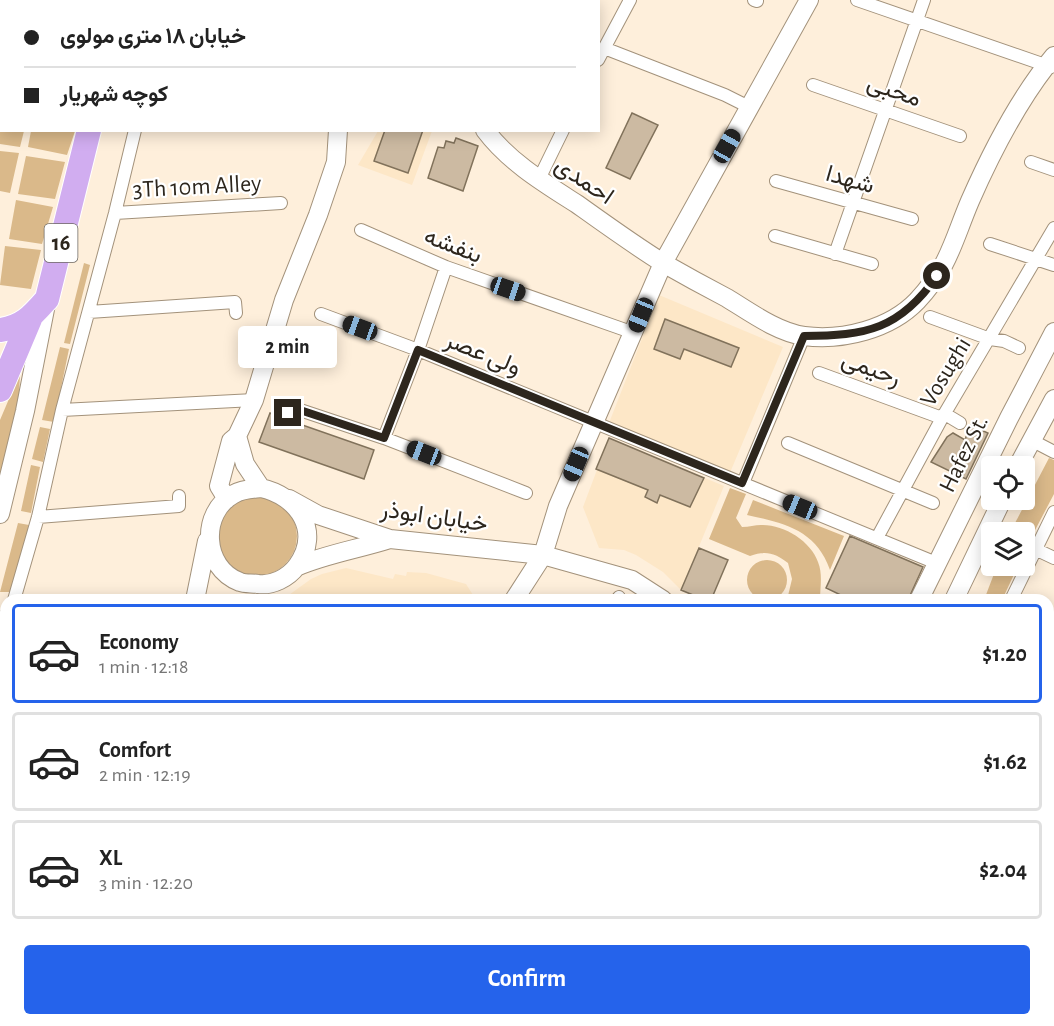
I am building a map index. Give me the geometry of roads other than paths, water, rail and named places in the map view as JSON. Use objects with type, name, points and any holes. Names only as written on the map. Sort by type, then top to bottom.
[{"type":"highway","name":"16","points":[[0,388],[30,319],[47,299],[89,132]]},
{"type":"highway","name":"16","points":[[0,330],[12,328],[30,319]]},
{"type":"street","points":[[600,56],[630,0]]},
{"type":"street","points":[[518,594],[543,555],[558,506],[663,262],[810,0]]},
{"type":"street","points":[[742,483],[804,336],[859,332],[881,326],[900,316],[923,295],[945,264],[969,203],[992,154],[1051,63],[857,0]]},
{"type":"street","points":[[835,254],[924,0]]},
{"type":"street","points":[[604,48],[724,95],[748,107]]},
{"type":"street","name":"محبی","points":[[813,85],[960,136]]},
{"type":"street","points":[[16,594],[38,517],[62,410],[135,132]]},
{"type":"street","points":[[227,499],[219,486],[231,441],[237,436],[254,400],[285,300],[318,215],[336,162],[338,132]]},
{"type":"street","name":"احمدی","points":[[487,132],[496,144],[539,179],[663,262],[771,324],[804,336]]},
{"type":"street","points":[[539,179],[562,132]]},
{"type":"street","points":[[1030,162],[1054,170]]},
{"type":"street","name":"شهدا","points":[[776,181],[912,219]]},
{"type":"street","name":"3Th 10m Alley","points":[[115,213],[281,203]]},
{"type":"street","name":"Vosughi","points":[[877,538],[944,416],[1054,228]]},
{"type":"street","name":"بنفشه","points":[[361,230],[446,267],[634,333]]},
{"type":"street","points":[[775,236],[872,264]]},
{"type":"street","points":[[990,244],[1054,265]]},
{"type":"street","points":[[384,438],[418,350],[446,267]]},
{"type":"street","points":[[0,514],[26,411],[47,299]]},
{"type":"street","points":[[89,312],[235,302],[236,313]]},
{"type":"street","name":"ولی عصر","points":[[321,314],[418,350],[929,560]]},
{"type":"street","points":[[930,317],[990,339],[1004,340],[1019,348]]},
{"type":"street","name":"Hafez St.","points":[[922,594],[1003,428],[1054,332]]},
{"type":"street","name":"رحیمی","points":[[819,373],[960,423]]},
{"type":"street","points":[[1023,456],[1054,399]]},
{"type":"street","points":[[62,410],[254,400]]},
{"type":"street","points":[[288,413],[297,409],[384,438],[526,493]]},
{"type":"street","points":[[237,436],[245,464],[261,488]]},
{"type":"street","points":[[1031,440],[1054,452]]},
{"type":"street","points":[[788,443],[933,503]]},
{"type":"street","points":[[196,594],[210,527],[218,509],[227,499],[245,489],[261,488],[276,491],[289,499],[299,511],[305,525],[307,540],[296,567]]},
{"type":"street","points":[[38,517],[179,506],[179,496]]},
{"type":"street","name":"خیابان ابوذر","points":[[289,499],[318,515],[390,539],[543,555],[632,580],[654,594]]},
{"type":"street","points":[[957,594],[997,510]]},
{"type":"street","points":[[1054,512],[1035,549],[1054,558]]},
{"type":"street","points":[[210,527],[210,544],[215,560],[225,573],[265,593],[296,567],[313,560],[390,539]]},
{"type":"street","points":[[1014,594],[1022,576]]}]
